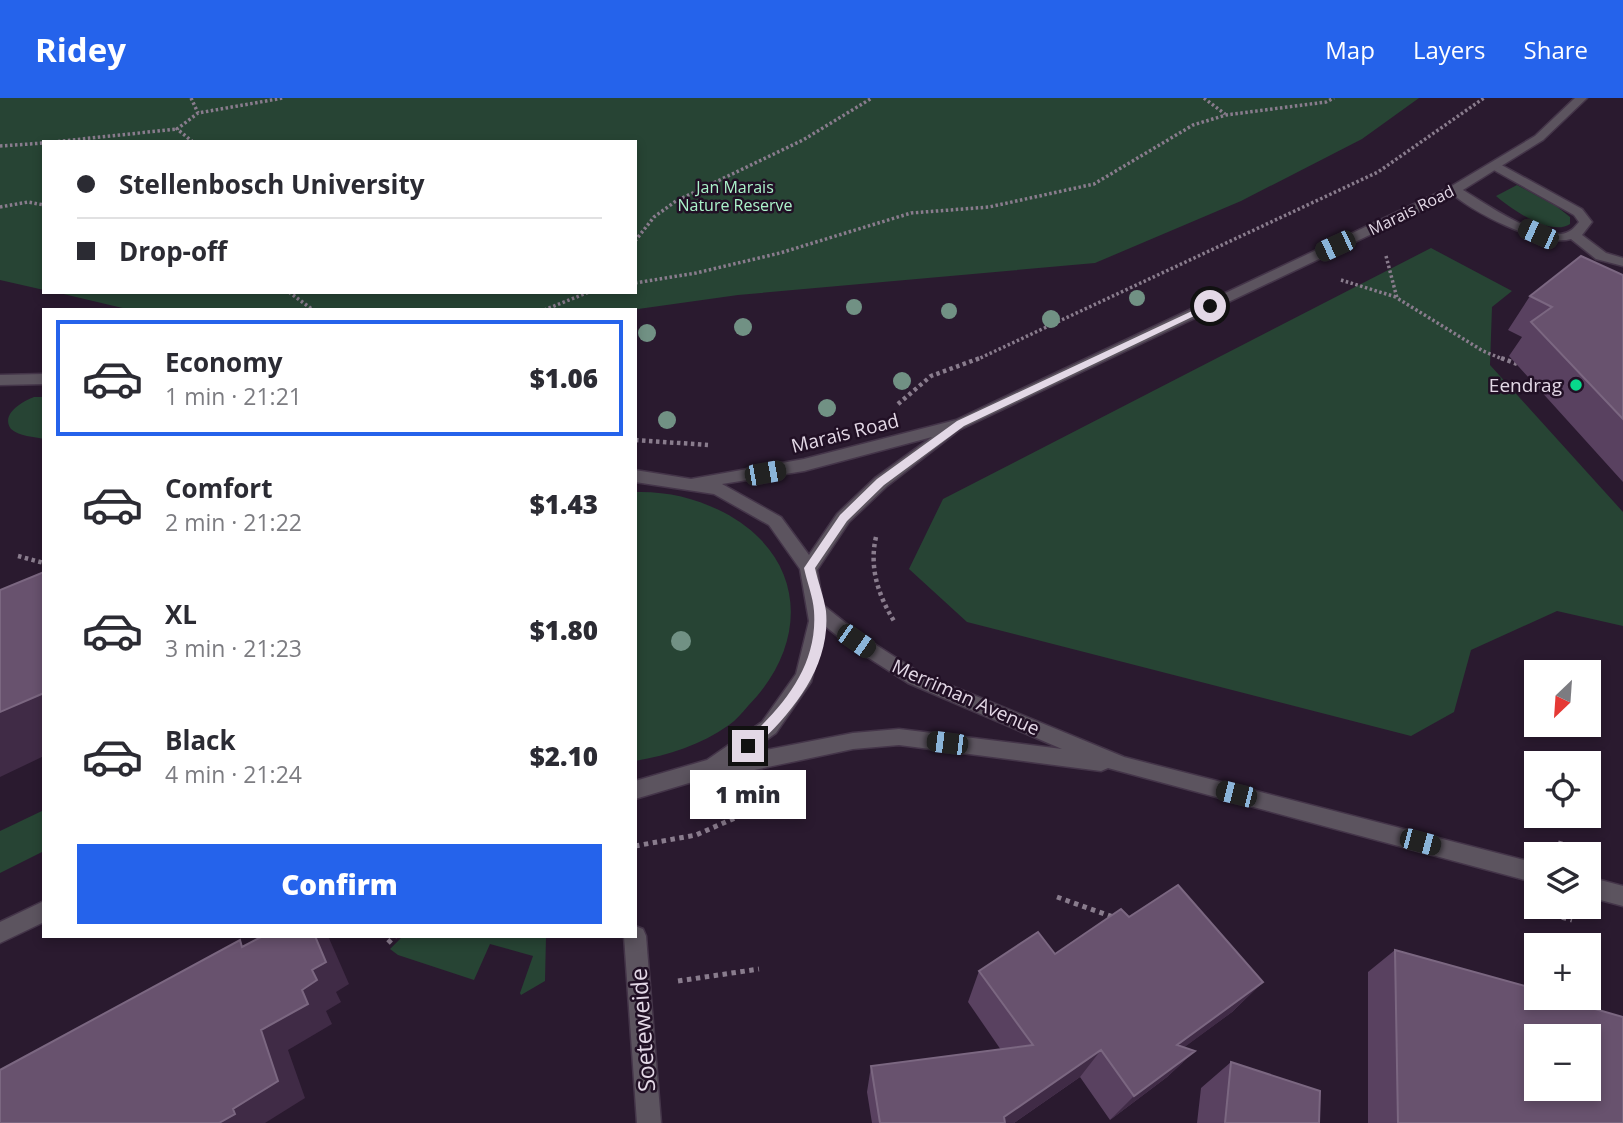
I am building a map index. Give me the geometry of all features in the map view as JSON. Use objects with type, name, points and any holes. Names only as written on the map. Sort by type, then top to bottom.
[{"type":"street","name":"Marais Road","points":[[696,482],[804,466],[961,424],[1454,190],[1539,138],[1581,98]]},
{"type":"street","points":[[1454,190],[1538,234],[1551,237],[1575,236],[1582,231],[1586,222],[1584,216],[1496,166]]},
{"type":"street","points":[[1575,236],[1596,260],[1623,262]]},
{"type":"street","points":[[0,380],[42,379]]},
{"type":"street","name":"Marais Road","points":[[809,568],[843,518],[896,471],[961,424]]},
{"type":"street","points":[[637,476],[696,482],[733,495],[765,514],[791,538],[809,568],[820,611],[817,647],[804,682],[781,716],[748,746],[708,770],[661,787],[637,790]]},
{"type":"street","name":"Merriman Avenue","points":[[820,611],[856,641],[914,678],[1122,765]]},
{"type":"street","name":"Merriman Avenue","points":[[708,770],[853,741],[899,737],[1122,765],[1524,870]]},
{"type":"street","points":[[1601,890],[1623,896]]},
{"type":"street","points":[[0,933],[42,912]]},
{"type":"street","name":"Soeteweide","points":[[635,938],[649,1123]]},
{"type":"path","points":[[191,98],[198,113]]},
{"type":"path","points":[[72,140],[177,129],[198,113],[283,98]]},
{"type":"path","points":[[637,238],[654,217],[676,201],[803,140],[872,98]]},
{"type":"path","points":[[1204,98],[1226,115]]},
{"type":"path","points":[[637,283],[696,273],[780,253],[911,213],[989,207],[1094,184],[1193,125],[1226,115],[1326,102],[1334,98]]},
{"type":"path","points":[[895,407],[931,376],[999,351],[1378,172],[1484,98]]},
{"type":"path","points":[[177,129],[191,140]]},
{"type":"path","points":[[0,146],[42,142]]},
{"type":"path","points":[[0,207],[29,202],[42,205]]},
{"type":"path","points":[[1385,253],[1397,298]]},
{"type":"path","points":[[1333,279],[1397,298],[1483,351],[1517,364]]},
{"type":"path","points":[[292,294],[310,308]]},
{"type":"path","points":[[549,308],[584,294]]},
{"type":"path","points":[[896,471],[896,495],[885,507],[872,548],[876,583],[897,626]]},
{"type":"path","points":[[18,556],[42,563]]},
{"type":"path","points":[[637,846],[696,835],[794,792]]},
{"type":"path","points":[[1547,840],[1555,842]]},
{"type":"path","points":[[1057,897],[1122,920]]},
{"type":"path","points":[[1569,919],[1583,923]]},
{"type":"path","points":[[388,943],[393,938]]},
{"type":"path","points":[[698,978],[759,969]]},
{"type":"green space","name":"Jan Marais Nature Reserve","points":[[0,98],[1419,98],[1362,139],[1241,201],[1095,263],[738,295],[637,309],[123,308],[63,294],[637,294],[637,140],[42,140],[42,290],[0,280]]},
{"type":"green space","points":[[1517,185],[1556,206],[1570,217],[1570,224],[1553,227],[1542,224],[1511,208],[1496,196]]},
{"type":"green space","points":[[1431,248],[1512,291],[1492,307],[1490,365],[1623,512],[1623,626],[1557,611],[1471,650],[1454,712],[1411,736],[967,622],[909,569],[943,499]]},
{"type":"green space","points":[[34,397],[42,397],[42,439],[18,433],[11,429],[8,423],[14,409]]},
{"type":"green space","points":[[637,492],[669,494],[691,499],[723,512],[750,530],[771,551],[784,575],[790,601],[790,628],[782,655],[768,681],[739,716],[696,744],[637,761]]},
{"type":"green space","points":[[42,811],[42,852],[0,873],[0,831]]},
{"type":"green space","points":[[401,938],[546,938],[545,981],[521,995],[533,956],[490,944],[474,980],[398,955],[390,949]]},
{"type":"building","points":[[1581,256],[1623,275],[1623,419],[1531,322],[1552,307],[1530,296]]},
{"type":"building","points":[[42,573],[42,694],[0,712],[0,590]]},
{"type":"building","points":[[1178,885],[1263,982],[1177,1045],[1195,1051],[1134,1096],[1101,1050],[1004,1117],[1005,1123],[880,1123],[871,1066],[1033,1045],[979,971],[1038,932],[1055,954],[1121,909],[1129,917]]},
{"type":"building","points":[[259,938],[316,938],[326,962],[312,970],[317,980],[302,990],[308,1004],[261,1030],[278,1081],[233,1109],[235,1114],[219,1123],[0,1123],[0,1070],[240,940],[242,947]]},
{"type":"building","points":[[1395,950],[1524,986],[1524,1010],[1599,1010],[1623,1017],[1623,1123],[1398,1123]]},
{"type":"building","points":[[1231,1062],[1320,1091],[1319,1123],[1225,1123]]},
{"type":"place","name":"Eendrag","points":[[1576,385]]},
{"type":"route","points":[[748,746],[781,716],[804,682],[817,647],[820,611],[809,568],[843,518],[881,482],[961,424],[1210,306]]}]
